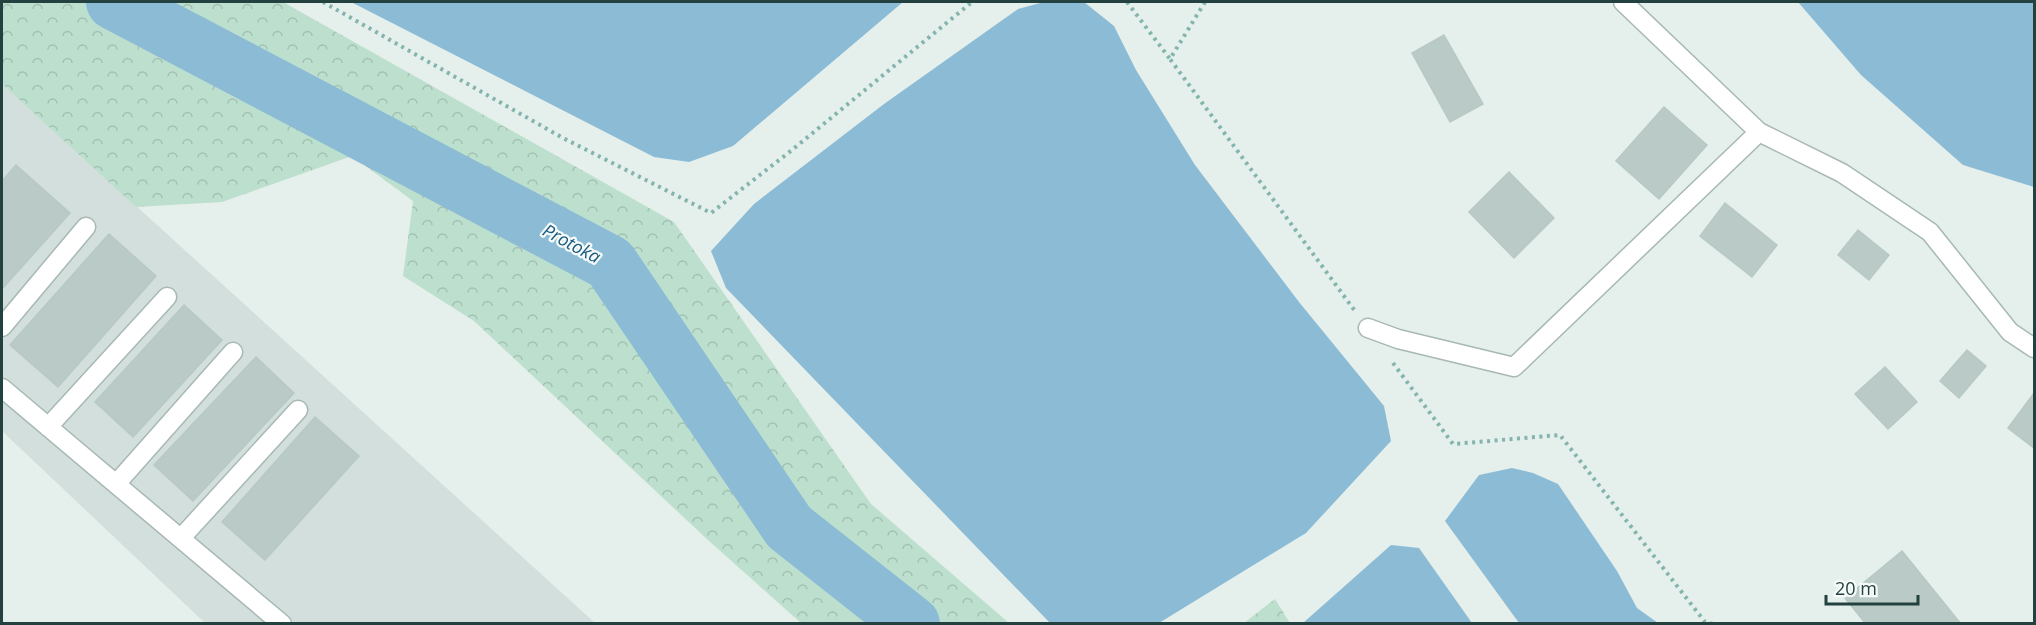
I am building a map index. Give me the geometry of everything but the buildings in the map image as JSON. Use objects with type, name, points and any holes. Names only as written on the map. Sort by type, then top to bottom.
[{"type":"street","points":[[1623,2],[1759,132],[1842,173],[1930,232],[2010,332],[2034,348]]},
{"type":"street","points":[[1368,328],[1398,339],[1514,367],[1759,132]]},
{"type":"street","points":[[2,327],[86,227]]},
{"type":"street","points":[[48,427],[167,297]]},
{"type":"street","points":[[116,484],[233,352]]},
{"type":"street","points":[[2,388],[282,624]]},
{"type":"street","points":[[181,538],[298,410]]},
{"type":"path","points":[[323,2],[563,138],[711,213],[792,150],[972,2]]},
{"type":"path","points":[[1127,2],[1170,59]]},
{"type":"shaded area","points":[[2,84],[595,623],[205,623],[2,431]]},
{"type":"green space","points":[[2,2],[283,2],[674,222],[871,504],[1009,623],[801,623],[709,541],[474,321],[403,276],[413,201],[352,156],[222,202],[136,207],[2,84]]},
{"type":"green space","points":[[1275,599],[1290,623],[1244,623]]},
{"type":"water","points":[[351,2],[903,2],[733,146],[689,162],[654,157]]},
{"type":"water","points":[[1044,2],[1084,2],[1114,26],[1136,70],[1195,165],[1299,302],[1384,406],[1391,441],[1306,533],[1159,623],[1050,623],[726,288],[711,251],[754,204],[884,104],[1018,9]]},
{"type":"water","points":[[1798,2],[2034,2],[2034,187],[1963,165],[1861,75]]},
{"type":"water","points":[[1512,468],[1533,473],[1558,484],[1617,571],[1637,608],[1658,623],[1519,623],[1445,521],[1479,475]]},
{"type":"water","points":[[1391,545],[1419,548],[1472,623],[1303,623]]},
{"type":"waterway","name":"Protoka","points":[[114,2],[610,263],[789,527],[912,624]]}]
